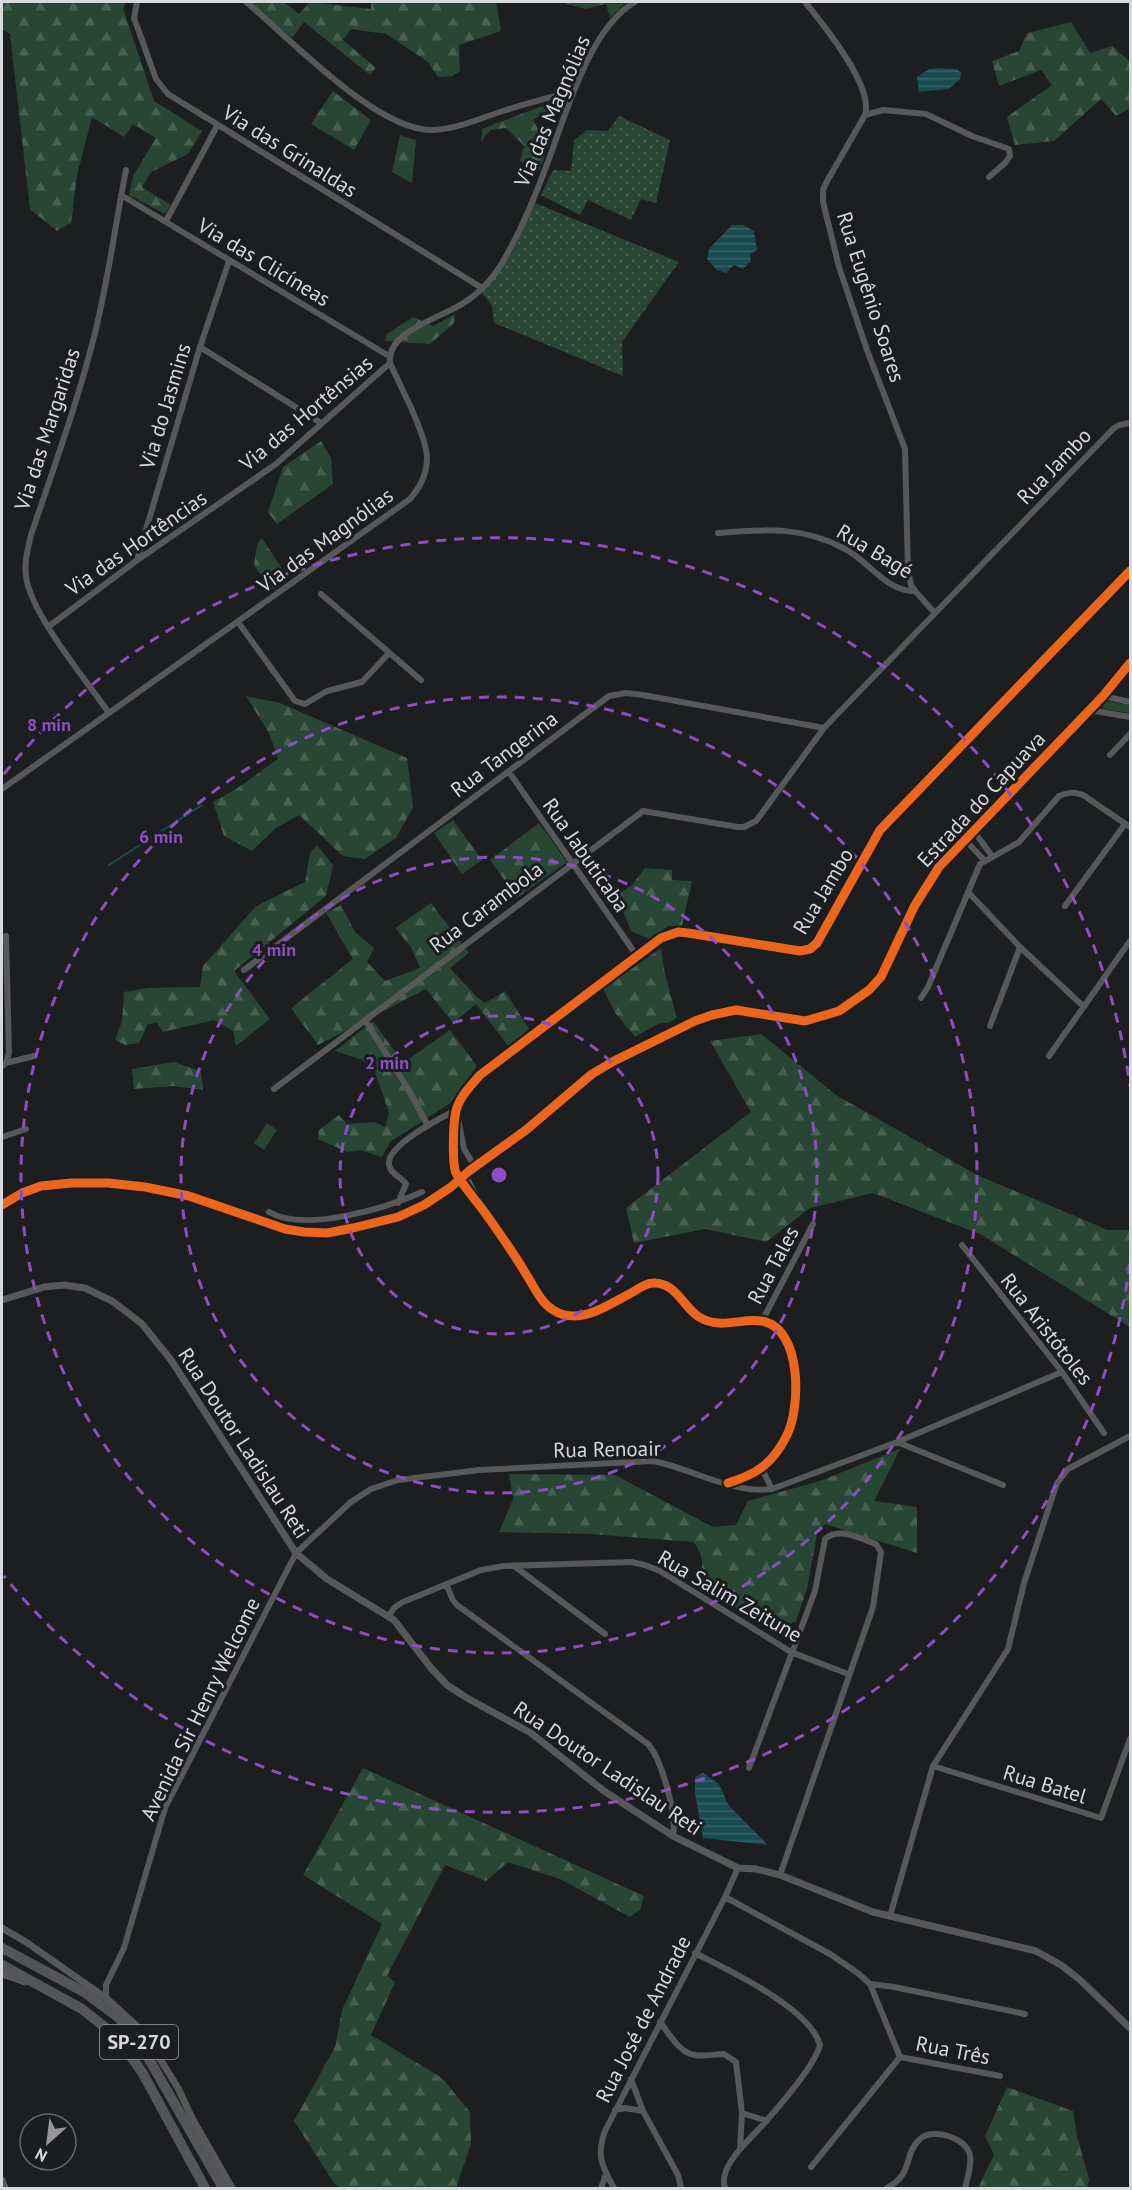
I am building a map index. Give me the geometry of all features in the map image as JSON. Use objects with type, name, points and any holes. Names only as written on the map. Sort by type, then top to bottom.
[{"type":"highway","name":"SP-270","points":[[2,1948],[84,1992],[102,2004],[126,2026],[150,2060],[223,2188]]},
{"type":"highway","name":"SP-270","points":[[2,1965],[82,2009],[102,2024],[123,2045],[142,2072],[205,2188]]},
{"type":"main road","name":"Estrada do Capuava","points":[[2,1204],[41,1186],[108,1183],[145,1187],[189,1196],[285,1229],[327,1233],[398,1216],[424,1205],[526,1130],[592,1074],[695,1021],[736,1010],[806,1021],[839,1011],[869,990],[881,977],[928,881],[964,838],[1103,696],[1131,663]]},
{"type":"street","name":"Via das Grinaldas","points":[[137,2],[134,18],[160,86],[176,101],[482,288]]},
{"type":"street","name":"Via das Magnólias","points":[[2,789],[410,499],[418,490],[424,478],[427,458],[421,433],[389,360],[394,344],[401,337],[462,304],[482,288],[496,272],[511,245],[545,170],[574,91],[600,38],[620,13],[635,2]]},
{"type":"street","points":[[805,2],[837,42],[848,62],[867,103],[865,115],[883,110],[926,114],[972,136],[1004,146],[1009,149],[1010,156],[989,177]]},
{"type":"street","points":[[251,3],[322,70],[356,96],[404,126],[434,130],[457,126],[574,91]]},
{"type":"street","name":"Rua Eugênio Soares","points":[[865,115],[826,183],[823,190],[823,202],[839,267],[867,350],[905,449],[908,571],[915,591]]},
{"type":"street","points":[[166,221],[217,126]]},
{"type":"street","name":"Via das Margaridas","points":[[109,713],[48,627],[30,591],[26,576],[26,556],[94,338],[126,170]]},
{"type":"street","name":"Via das Clicíneas","points":[[121,195],[389,360]]},
{"type":"street","name":"Via do Jasmins","points":[[136,561],[200,347],[229,261]]},
{"type":"street","points":[[200,347],[321,423]]},
{"type":"street","name":"Via das Hortênsias","points":[[244,487],[276,464],[389,360]]},
{"type":"street","name":"Rua Jambo","points":[[738,827],[750,825],[756,821],[824,728],[934,612],[1113,429],[1119,425],[1131,423]]},
{"type":"street","name":"Via das Hortências","points":[[48,627],[136,561],[244,487]]},
{"type":"street","name":"Rua Bagé","points":[[718,533],[780,529],[815,536],[847,549],[896,587],[915,591],[934,612]]},
{"type":"street","name":"Rua Jambo","points":[[456,1110],[468,1089],[480,1075],[661,938],[678,932],[800,951],[810,949],[817,943],[880,830],[1131,571]]},
{"type":"street","points":[[321,594],[421,680]]},
{"type":"street","points":[[238,622],[295,702],[300,705],[327,691],[362,682],[388,652]]},
{"type":"street","name":"Rua Tangerina","points":[[244,970],[602,700],[616,693],[643,695],[824,728]]},
{"type":"street","points":[[1103,696],[1131,702]]},
{"type":"street","points":[[1089,710],[1131,717]]},
{"type":"street","points":[[1110,755],[1131,734]]},
{"type":"street","name":"Rua Jabuticaba","points":[[509,772],[637,956]]},
{"type":"street","points":[[921,998],[928,987],[977,870],[984,861],[1019,842],[1053,801],[1067,792],[1075,792],[1128,825],[1065,906]]},
{"type":"street","name":"Rua Carambola","points":[[273,1089],[643,811],[738,827]]},
{"type":"street","points":[[973,830],[992,856]]},
{"type":"street","points":[[964,838],[984,861]]},
{"type":"street","points":[[968,892],[1020,947],[1084,1007]]},
{"type":"street","points":[[4,937],[9,1053],[4,1064]]},
{"type":"street","points":[[1049,1056],[1131,941]]},
{"type":"street","points":[[990,1026],[1020,947]]},
{"type":"street","points":[[365,1020],[428,1126]]},
{"type":"street","points":[[4,1064],[34,1056]]},
{"type":"street","points":[[456,1110],[464,1149],[475,1167]]},
{"type":"street","points":[[398,1203],[406,1184],[389,1167],[388,1161],[396,1148],[456,1110]]},
{"type":"street","points":[[456,1110],[454,1163],[542,1300],[553,1310],[566,1315],[590,1314],[653,1283],[666,1285],[678,1294],[699,1317],[713,1323],[762,1321],[778,1331],[784,1339],[795,1367],[797,1385],[797,1400],[788,1434],[780,1448],[762,1469],[728,1483]]},
{"type":"street","points":[[2,1137],[26,1129]]},
{"type":"street","points":[[269,1212],[288,1219],[317,1220],[398,1203],[422,1192]]},
{"type":"street","name":"Rua Tales","points":[[762,1321],[813,1224]]},
{"type":"street","name":"Rua Aristótoles","points":[[962,1245],[1062,1372],[1104,1433]]},
{"type":"street","name":"Rua Doutor Ladislau Reti","points":[[2,1300],[44,1287],[64,1285],[85,1288],[112,1301],[142,1324],[171,1360],[296,1553],[327,1580],[388,1615],[399,1625],[431,1668],[447,1685],[531,1733],[604,1791],[673,1836],[738,1868],[756,1869],[780,1875],[858,1907],[1046,1956],[1079,1979],[1131,2028]]},
{"type":"street","name":"Rua Renoair","points":[[296,1553],[351,1502],[371,1489],[398,1480],[480,1470],[653,1461],[671,1464],[745,1488],[772,1489],[897,1442],[1062,1372]]},
{"type":"street","points":[[890,1916],[933,1766],[1008,1649],[1024,1583],[1057,1483],[1068,1469],[1131,1436]]},
{"type":"street","points":[[897,1442],[1003,1485]]},
{"type":"street","points":[[762,1469],[772,1489]]},
{"type":"street","points":[[749,1768],[815,1591],[825,1539],[831,1534],[841,1532],[876,1544],[881,1552],[873,1608],[848,1674],[780,1875]]},
{"type":"street","name":"Avenida Sir Henry Welcome","points":[[106,1985],[124,1948],[165,1808],[296,1553]]},
{"type":"street","name":"Rua Salim Zeitune","points":[[388,1615],[403,1602],[488,1568],[631,1562],[653,1567],[791,1652],[848,1674]]},
{"type":"street","points":[[514,1566],[605,1634]]},
{"type":"street","points":[[446,1584],[453,1600],[458,1605],[653,1749],[674,1818],[673,1836]]},
{"type":"street","name":"Rua Batel","points":[[933,1766],[1101,1818],[1131,1739]]},
{"type":"street","name":"Rua José de Andrade","points":[[614,2188],[601,2162],[600,2151],[605,2131],[738,1868]]},
{"type":"street","points":[[725,1897],[847,1964],[870,1984],[900,2057],[811,2168]]},
{"type":"street","points":[[2,1928],[94,1989],[126,2015],[150,2043],[178,2088],[232,2188]]},
{"type":"street","points":[[695,1953],[768,1992],[812,2029],[820,2045],[816,2058],[767,2121],[740,2149],[726,2171],[723,2183],[725,2188]]},
{"type":"street","points":[[2,1974],[46,1989]]},
{"type":"street","points":[[870,1984],[1026,2014]]},
{"type":"street","points":[[94,1989],[106,1985],[106,1998]]},
{"type":"street","points":[[660,2022],[687,2053],[724,2054],[736,2062],[742,2113],[740,2149]]},
{"type":"street","name":"Rua Três","points":[[900,2057],[1000,2076]]},
{"type":"street","points":[[631,2079],[643,2111],[678,2175],[681,2188]]},
{"type":"street","points":[[615,2110],[625,2108],[643,2111]]},
{"type":"street","points":[[742,2113],[767,2121]]},
{"type":"street","points":[[887,2188],[902,2177],[918,2140],[930,2133],[939,2133],[967,2147],[970,2163],[965,2188]]},
{"type":"street","points":[[601,2188],[606,2174]]},
{"type":"green space","points":[[2,2],[126,2],[123,8],[154,101],[202,131],[188,154],[151,172],[142,187],[171,205],[165,214],[129,195],[133,176],[156,138],[133,124],[124,137],[92,117],[77,175],[71,223],[57,231],[30,209],[10,34],[2,29]]},
{"type":"green space","points":[[248,2],[284,2],[299,14],[310,2],[371,9],[371,2],[496,2],[501,31],[459,45],[460,71],[453,76],[438,77],[428,62],[386,34],[351,29],[343,40],[376,68],[370,75],[304,22],[292,38]]},
{"type":"green space","points":[[561,2],[627,2],[610,18],[606,4],[585,9]]},
{"type":"green space","points":[[1071,22],[1090,53],[1112,46],[1130,62],[1130,108],[1116,116],[1101,99],[1054,141],[1015,145],[1007,117],[1052,85],[1041,70],[999,86],[992,61],[1019,51],[1027,33]]},
{"type":"green space","points":[[333,91],[371,120],[354,150],[311,124]]},
{"type":"green space","points":[[545,105],[550,109],[533,120],[548,147],[539,171],[520,161],[524,146],[506,128],[490,130],[481,142],[482,129]]},
{"type":"green space","points":[[619,116],[670,140],[656,203],[641,199],[631,220],[588,200],[580,215],[541,195],[553,170],[571,171],[574,140],[587,130],[608,131]]},
{"type":"green space","points":[[400,135],[416,140],[412,183],[392,172]]},
{"type":"green space","points":[[535,203],[679,262],[622,342],[623,376],[494,323],[492,306],[482,293],[512,253]]},
{"type":"green space","points":[[455,314],[454,323],[430,344],[385,341],[387,334],[413,317],[433,326]]},
{"type":"green space","points":[[321,441],[331,458],[333,484],[277,524],[268,512],[283,467]]},
{"type":"green space","points":[[262,538],[288,578],[271,590],[254,565],[257,544]]},
{"type":"green space","points":[[246,696],[280,703],[407,758],[413,807],[396,838],[365,859],[343,856],[299,815],[276,828],[252,851],[224,836],[213,802],[236,789],[278,759],[270,735]]},
{"type":"green space","points":[[1106,701],[1130,705],[1130,713],[1103,709]]},
{"type":"green space","points":[[453,820],[482,860],[462,874],[434,833]]},
{"type":"green space","points":[[539,823],[567,862],[517,898],[490,860]]},
{"type":"green space","points":[[317,845],[333,865],[326,896],[234,971],[270,1019],[236,1046],[233,1031],[214,1020],[163,1032],[157,1023],[148,1024],[139,1043],[125,1045],[115,1040],[122,1021],[124,992],[148,988],[200,987],[203,966],[256,906],[305,882],[310,853]]},
{"type":"green space","points":[[645,868],[672,870],[672,880],[692,881],[682,926],[668,926],[649,939],[631,931],[617,895],[632,885]]},
{"type":"green space","points":[[431,903],[469,953],[450,968],[485,1003],[505,991],[529,1029],[509,1047],[476,1004],[453,1023],[426,989],[318,1045],[291,1008],[353,959],[326,913],[341,905],[355,932],[374,948],[367,962],[385,981],[420,968],[411,947],[395,928]]},
{"type":"green space","points":[[661,948],[665,974],[677,1018],[658,1024],[635,1037],[616,1014],[603,989]]},
{"type":"green space","points":[[373,1021],[403,1063],[450,1030],[477,1066],[449,1104],[390,1142],[382,1157],[360,1150],[347,1152],[318,1139],[319,1130],[339,1115],[347,1124],[375,1122],[385,1127],[389,1113],[375,1072],[363,1060],[335,1051]]},
{"type":"green space","points":[[761,1034],[836,1095],[977,1175],[1108,1230],[1130,1230],[1130,1327],[980,1234],[873,1193],[810,1208],[766,1242],[705,1229],[634,1243],[626,1208],[751,1112],[710,1041]]},
{"type":"green space","points":[[174,1062],[201,1071],[203,1090],[174,1086],[134,1089],[132,1069]]},
{"type":"green space","points":[[267,1123],[277,1130],[264,1150],[254,1143]]},
{"type":"green space","points":[[900,1449],[874,1501],[917,1507],[917,1553],[825,1524],[817,1534],[807,1589],[796,1621],[774,1632],[698,1585],[702,1563],[694,1542],[590,1534],[499,1532],[513,1499],[509,1474],[615,1475],[713,1527],[736,1525],[748,1501],[820,1481]]},
{"type":"green space","points":[[363,1768],[644,1896],[640,1910],[630,1917],[560,1879],[508,1862],[486,1881],[445,1865],[387,1976],[395,1982],[371,2035],[442,2078],[470,2112],[471,2144],[456,2188],[340,2188],[334,2183],[294,2121],[335,2047],[342,2010],[382,1924],[303,1875]]},
{"type":"green space","points":[[1007,2087],[1073,2111],[1077,2136],[1089,2179],[1087,2188],[978,2188],[994,2155],[985,2136]]},
{"type":"water","points":[[929,69],[957,69],[961,73],[960,79],[949,89],[919,92],[917,77]]},
{"type":"water","points":[[732,225],[743,225],[754,231],[757,250],[750,254],[751,261],[743,269],[734,265],[726,273],[717,270],[707,259],[709,249]]},
{"type":"water","points":[[703,1773],[719,1784],[729,1806],[768,1845],[703,1838],[695,1793],[695,1777]]},
{"type":"waterway","points":[[109,865],[202,805]]},
{"type":"cycle path","points":[[728,1483],[763,1467],[781,1446],[791,1425],[796,1390],[795,1371],[785,1338],[775,1327],[761,1321],[722,1323],[707,1321],[693,1313],[668,1286],[661,1284],[646,1285],[584,1315],[563,1315],[548,1307],[456,1173],[453,1143],[455,1116],[460,1101],[480,1075],[661,938],[678,932],[800,951],[810,949],[817,943],[880,830],[1130,571]]},
{"type":"cycle path","points":[[2,1205],[22,1193],[41,1186],[108,1183],[145,1187],[189,1196],[285,1229],[327,1233],[353,1228],[398,1217],[424,1205],[526,1130],[592,1074],[695,1021],[736,1010],[805,1021],[839,1011],[869,990],[881,977],[915,905],[939,867],[1103,696],[1130,663]]}]
